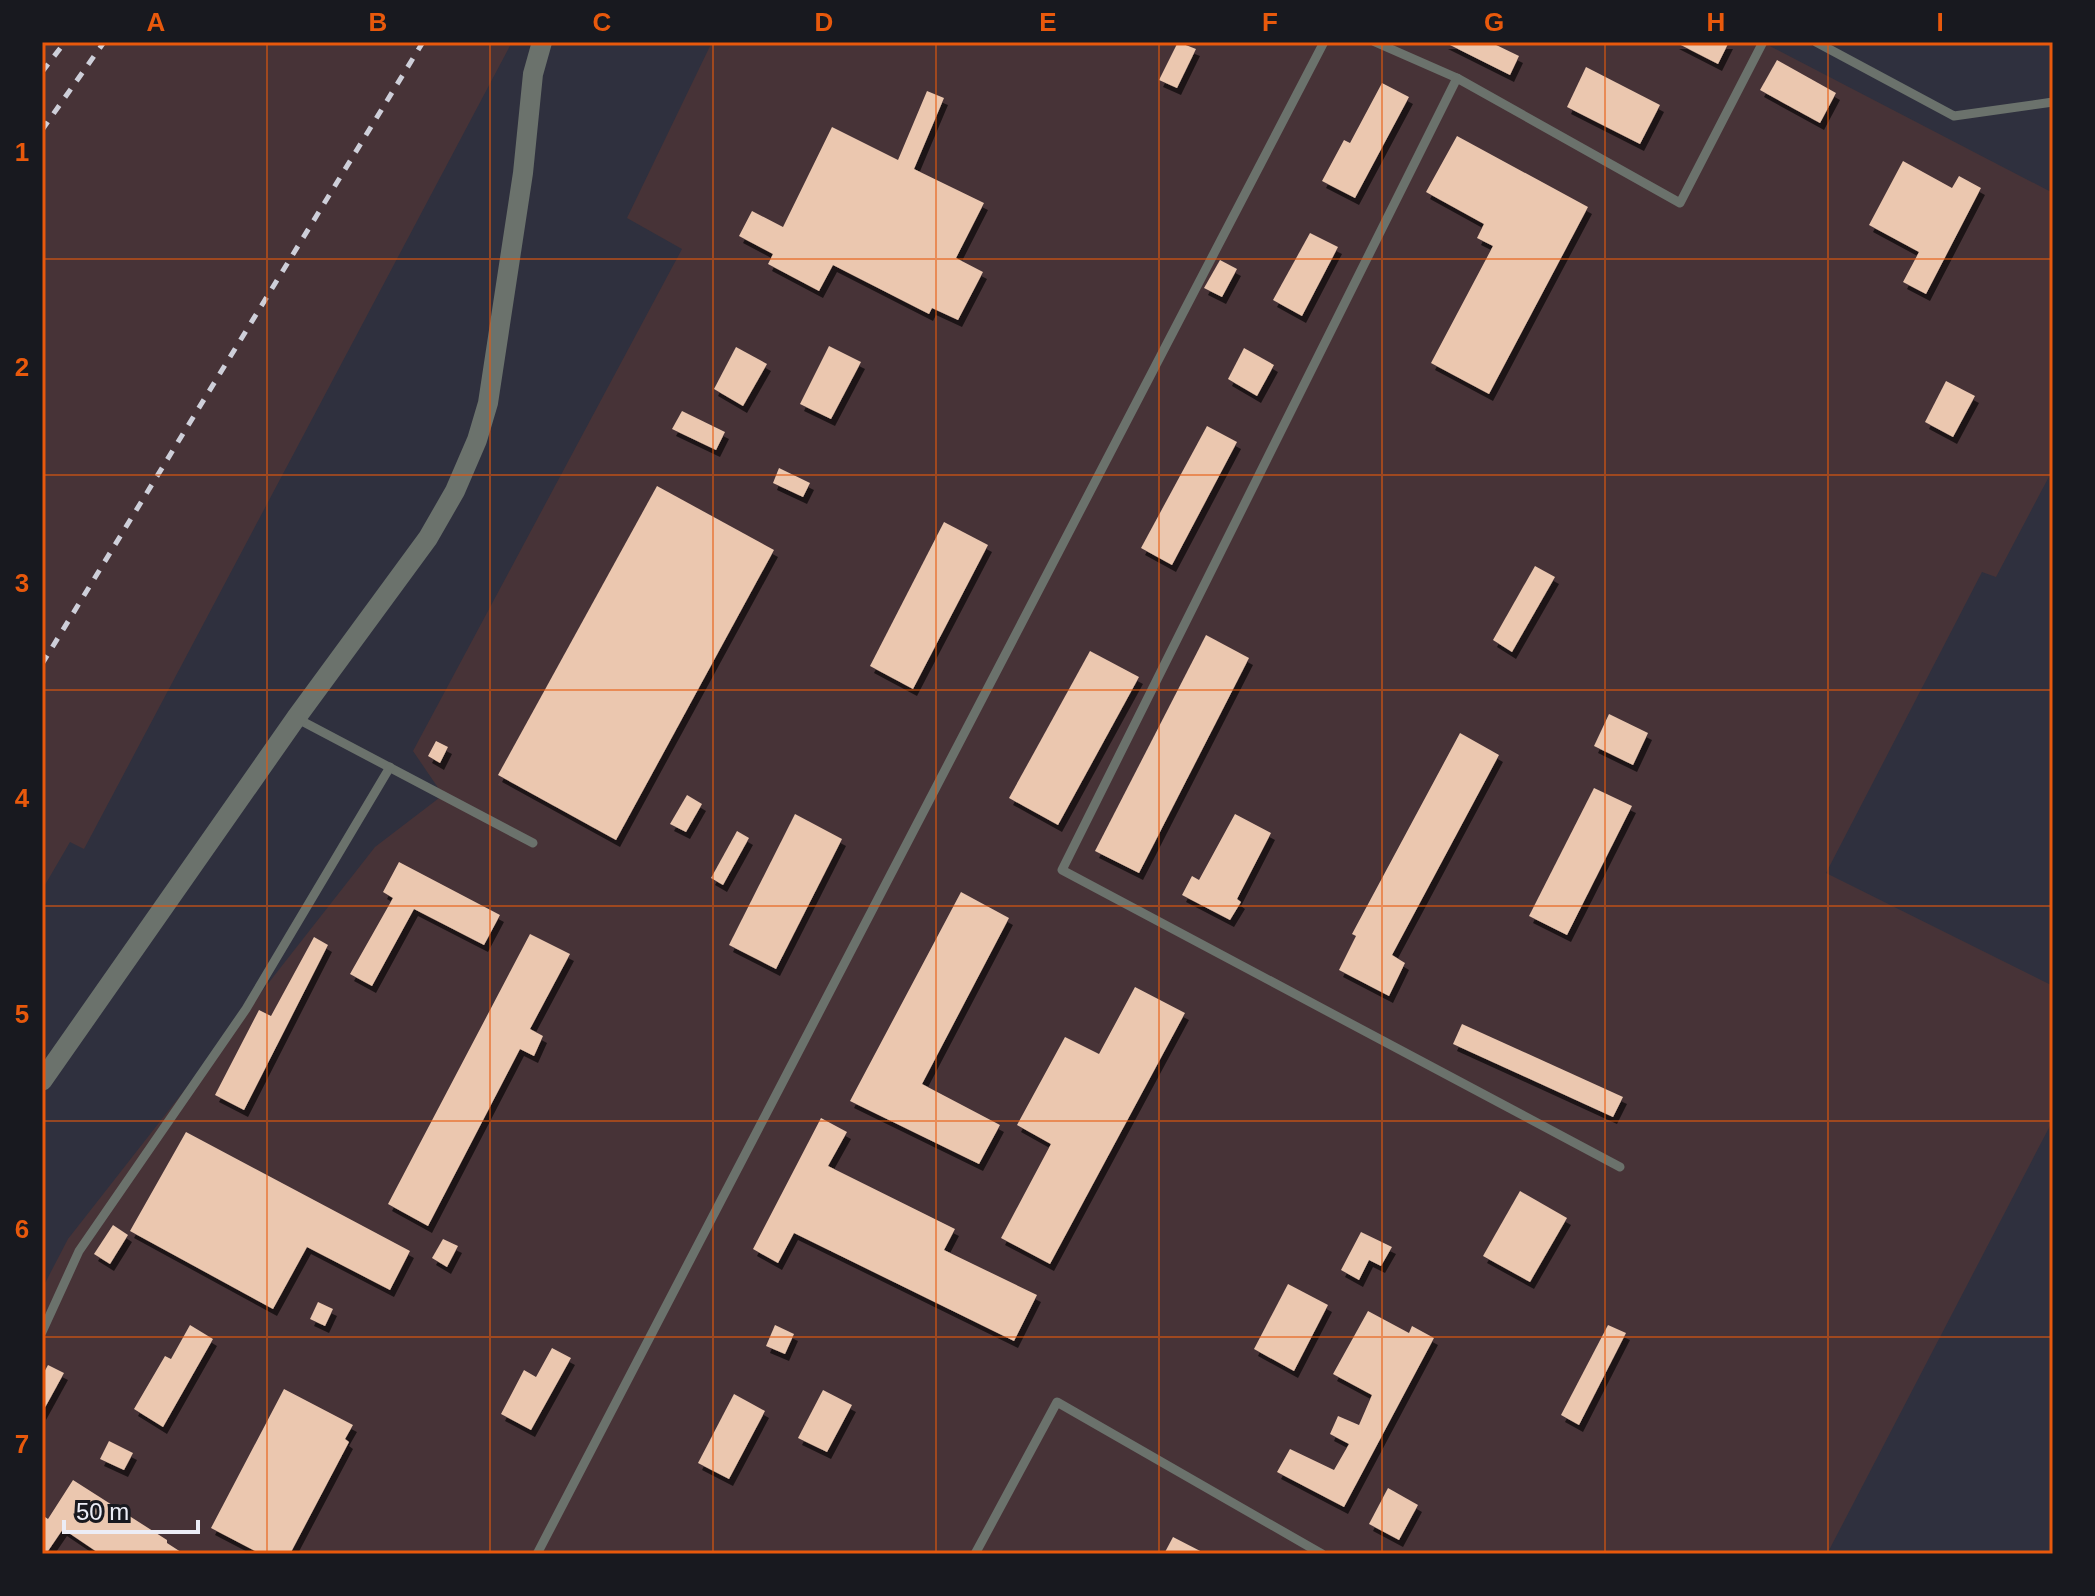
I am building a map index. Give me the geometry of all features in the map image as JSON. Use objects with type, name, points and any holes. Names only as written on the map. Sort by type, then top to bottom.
[{"type":"street","points":[[42,1081],[296,718],[428,538],[455,491],[477,440],[488,403],[523,173],[533,74],[542,42]]},
{"type":"lane","points":[[537,1554],[1324,42]]},
{"type":"lane","points":[[1375,42],[1457,78],[1680,203],[1763,42]]},
{"type":"lane","points":[[1816,42],[1835,46],[1954,116],[2053,102]]},
{"type":"lane","points":[[1457,78],[1062,870],[1620,1167]]},
{"type":"lane","points":[[296,718],[533,843]]},
{"type":"lane","points":[[42,1332],[79,1251],[246,1009],[390,767]]},
{"type":"lane","points":[[975,1554],[1057,1402],[1322,1554]]},
{"type":"shaded area","points":[[42,42],[512,42],[84,849],[70,842],[42,890]]},
{"type":"shaded area","points":[[712,42],[1762,42],[2053,193],[2053,469],[1996,577],[1982,572],[1826,873],[2053,986],[2053,1120],[1827,1554],[42,1554],[42,1289],[68,1239],[375,847],[443,795],[413,751],[682,249],[627,218]]},
{"type":"building","points":[[1178,42],[1196,49],[1177,88],[1159,80]]},
{"type":"building","points":[[1444,42],[1490,42],[1519,56],[1510,75]]},
{"type":"building","points":[[1675,42],[1729,42],[1718,64]]},
{"type":"building","points":[[1777,60],[1836,93],[1820,123],[1760,90]]},
{"type":"building","points":[[1586,67],[1660,105],[1640,144],[1567,107]]},
{"type":"building","points":[[1382,83],[1409,97],[1355,198],[1322,181],[1344,140],[1350,143]]},
{"type":"building","points":[[927,91],[944,98],[914,169],[984,203],[956,258],[983,272],[958,320],[932,308],[929,314],[833,265],[819,291],[768,264],[773,254],[739,236],[752,211],[783,227],[832,127],[898,160]]},
{"type":"building","points":[[1457,136],[1588,207],[1489,394],[1431,363],[1493,246],[1477,238],[1484,224],[1426,192]]},
{"type":"building","points":[[1903,161],[1952,188],[1959,176],[1981,188],[1926,294],[1903,282],[1919,252],[1869,225]]},
{"type":"building","points":[[1310,233],[1338,247],[1302,316],[1273,300]]},
{"type":"building","points":[[1220,260],[1237,269],[1222,297],[1204,288]]},
{"type":"building","points":[[829,346],[861,362],[831,419],[800,404]]},
{"type":"building","points":[[736,347],[767,364],[743,406],[714,389]]},
{"type":"building","points":[[1244,348],[1274,365],[1257,396],[1228,379]]},
{"type":"building","points":[[1946,381],[1975,396],[1953,437],[1925,422]]},
{"type":"building","points":[[682,411],[725,432],[716,450],[672,429]]},
{"type":"building","points":[[1207,426],[1237,442],[1172,565],[1141,548]]},
{"type":"building","points":[[779,468],[810,483],[803,497],[773,483]]},
{"type":"building","points":[[657,486],[774,550],[616,840],[498,775]]},
{"type":"building","points":[[944,522],[988,545],[913,689],[870,666]]},
{"type":"building","points":[[1535,566],[1555,577],[1512,652],[1493,640]]},
{"type":"building","points":[[1206,635],[1249,658],[1139,873],[1095,851]]},
{"type":"building","points":[[1090,651],[1139,677],[1058,825],[1009,798]]},
{"type":"building","points":[[1609,714],[1648,733],[1633,765],[1594,746]]},
{"type":"building","points":[[1460,733],[1499,755],[1392,955],[1405,963],[1389,996],[1339,970],[1356,936],[1352,934]]},
{"type":"building","points":[[436,741],[448,747],[440,763],[428,756]]},
{"type":"building","points":[[1594,788],[1632,806],[1567,935],[1529,916]]},
{"type":"building","points":[[687,795],[702,804],[686,832],[670,824]]},
{"type":"building","points":[[795,814],[842,839],[776,969],[729,945]]},
{"type":"building","points":[[1235,814],[1271,833],[1237,899],[1241,902],[1230,920],[1182,895],[1192,876],[1199,880]]},
{"type":"building","points":[[737,831],[749,838],[723,885],[711,878]]},
{"type":"building","points":[[399,862],[500,915],[484,945],[414,909],[372,986],[350,974],[393,898],[383,892]]},
{"type":"building","points":[[961,892],[1009,918],[922,1084],[1000,1125],[979,1164],[850,1101]]},
{"type":"building","points":[[530,934],[570,954],[530,1029],[543,1036],[534,1056],[520,1049],[428,1226],[388,1204]]},
{"type":"building","points":[[314,937],[328,945],[244,1110],[215,1095],[259,1010],[271,1016]]},
{"type":"building","points":[[1135,987],[1185,1013],[1050,1264],[1001,1238],[1051,1144],[1017,1125],[1065,1037],[1099,1054]]},
{"type":"building","points":[[1462,1024],[1623,1097],[1613,1117],[1453,1044]]},
{"type":"building","points":[[821,1118],[847,1132],[828,1166],[955,1229],[944,1250],[1037,1295],[1014,1341],[794,1233],[778,1263],[753,1249]]},
{"type":"building","points":[[186,1132],[410,1251],[390,1290],[307,1247],[273,1309],[130,1231]]},
{"type":"building","points":[[1520,1191],[1567,1218],[1530,1282],[1483,1256]]},
{"type":"building","points":[[113,1225],[128,1235],[110,1264],[94,1254]]},
{"type":"building","points":[[1361,1232],[1392,1247],[1381,1266],[1369,1260],[1359,1280],[1341,1270]]},
{"type":"building","points":[[443,1239],[458,1246],[447,1267],[432,1258]]},
{"type":"building","points":[[1288,1284],[1328,1305],[1294,1371],[1254,1349]]},
{"type":"building","points":[[318,1302],[333,1309],[325,1326],[310,1319]]},
{"type":"building","points":[[1368,1311],[1409,1333],[1412,1326],[1434,1338],[1344,1507],[1277,1472],[1290,1449],[1334,1470],[1349,1444],[1330,1434],[1338,1416],[1359,1425],[1372,1395],[1333,1374]]},
{"type":"building","points":[[190,1325],[213,1339],[163,1427],[134,1409],[165,1356],[171,1359]]},
{"type":"building","points":[[775,1325],[794,1334],[785,1354],[766,1346]]},
{"type":"building","points":[[1608,1325],[1626,1333],[1579,1425],[1561,1415]]},
{"type":"building","points":[[552,1348],[571,1358],[531,1430],[501,1414],[524,1370],[536,1377]]},
{"type":"building","points":[[48,1365],[64,1373],[42,1413],[42,1376]]},
{"type":"building","points":[[284,1389],[353,1425],[345,1439],[349,1442],[290,1554],[261,1554],[211,1528]]},
{"type":"building","points":[[823,1390],[852,1405],[827,1452],[798,1438]]},
{"type":"building","points":[[734,1394],[765,1411],[729,1479],[698,1463]]},
{"type":"building","points":[[109,1441],[133,1453],[124,1470],[100,1459]]},
{"type":"building","points":[[73,1480],[184,1554],[100,1554],[63,1529],[46,1554],[42,1554],[42,1515],[48,1519]]},
{"type":"building","points":[[1388,1488],[1418,1505],[1399,1540],[1369,1524]]},
{"type":"building","points":[[1173,1537],[1206,1554],[1164,1554]]},
{"type":"railway","points":[[42,72],[65,42]]},
{"type":"railway","points":[[42,130],[104,42]]},
{"type":"railway","points":[[42,664],[423,42]]}]
